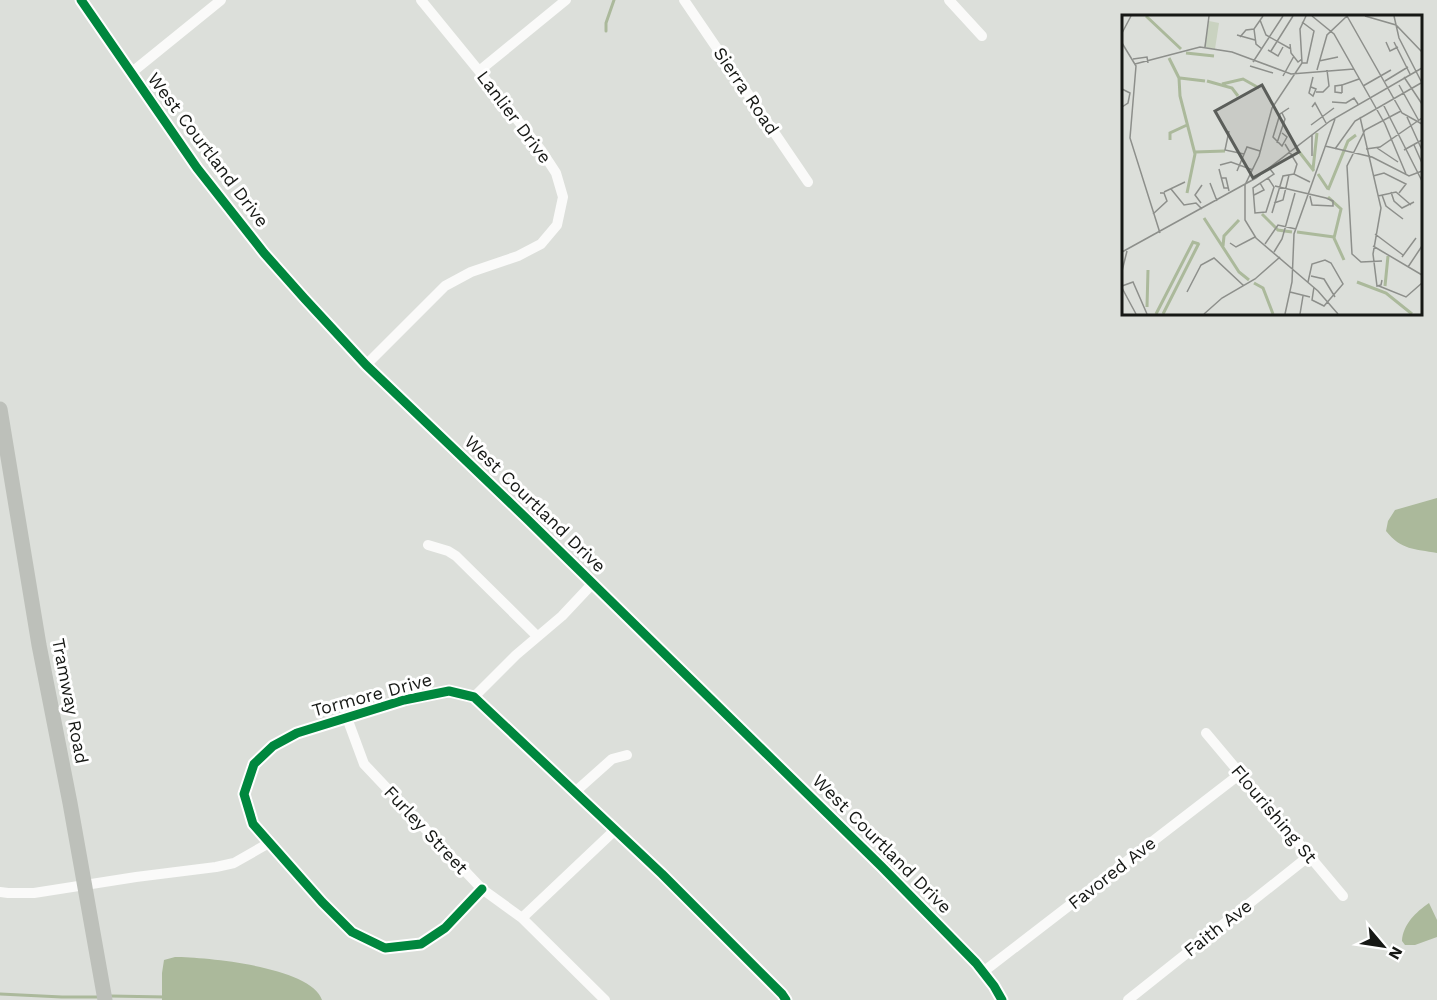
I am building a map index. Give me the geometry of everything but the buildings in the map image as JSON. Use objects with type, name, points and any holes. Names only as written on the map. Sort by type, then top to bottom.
[{"type":"main road","name":"Tramway Road","points":[[0,409],[39,645],[105,1000]]},
{"type":"street","name":"West Courtland Drive","points":[[81,0],[197,168],[264,253],[304,298],[366,365],[876,860],[976,963],[1002,1000]]},
{"type":"street","points":[[131,73],[221,0]]},
{"type":"street","name":"Lanlier Drive","points":[[366,365],[445,286],[471,272],[518,256],[541,244],[557,225],[563,197],[556,173],[541,150],[421,0]]},
{"type":"street","points":[[479,71],[566,0]]},
{"type":"street","name":"Sierra Road","points":[[684,0],[808,183]]},
{"type":"street","points":[[949,0],[982,36]]},
{"type":"street","points":[[428,545],[456,556],[537,636]]},
{"type":"street","points":[[593,583],[562,616],[537,636],[474,697],[722,933],[786,1000]]},
{"type":"street","name":"Tormore Drive","points":[[474,697],[449,691],[404,700],[297,733],[273,746],[254,764],[244,794],[253,824],[322,902],[352,932],[386,948],[421,944],[445,928],[482,889]]},
{"type":"street","name":"Furley Street","points":[[347,718],[364,764],[482,889],[522,918],[605,1000]]},
{"type":"street","name":"Flourishing St","points":[[1206,733],[1343,896]]},
{"type":"street","points":[[575,792],[612,759],[627,755]]},
{"type":"street","name":"Favored Ave","points":[[983,972],[1240,774]]},
{"type":"street","points":[[522,918],[615,830]]},
{"type":"street","points":[[0,892],[34,893],[225,866],[269,843]]},
{"type":"street","name":"Faith Ave","points":[[1128,1000],[1309,856]]},
{"type":"shaded area","points":[[1437,498],[1437,553],[1403,545],[1386,531],[1388,521],[1395,510]]},
{"type":"shaded area","points":[[1429,903],[1437,920],[1437,937],[1415,945],[1405,945],[1402,941],[1405,929],[1415,914]]},
{"type":"shaded area","points":[[175,957],[232,962],[279,972],[299,979],[314,989],[322,1000],[162,1000],[164,960]]},
{"type":"waterway","points":[[606,31],[606,23],[614,0]]},
{"type":"waterway","points":[[0,994],[100,997]]},
{"type":"waterway","points":[[110,996],[166,997]]},
{"type":"cycle path","points":[[81,0],[197,168],[264,253],[304,298],[366,365],[527,519],[882,867],[976,963],[1002,1000]]},
{"type":"cycle path","points":[[482,889],[445,928],[421,944],[385,948],[352,932],[322,902],[253,824],[244,794],[254,764],[273,746],[297,733],[404,700],[449,691],[474,697],[662,874],[786,1000]]}]
